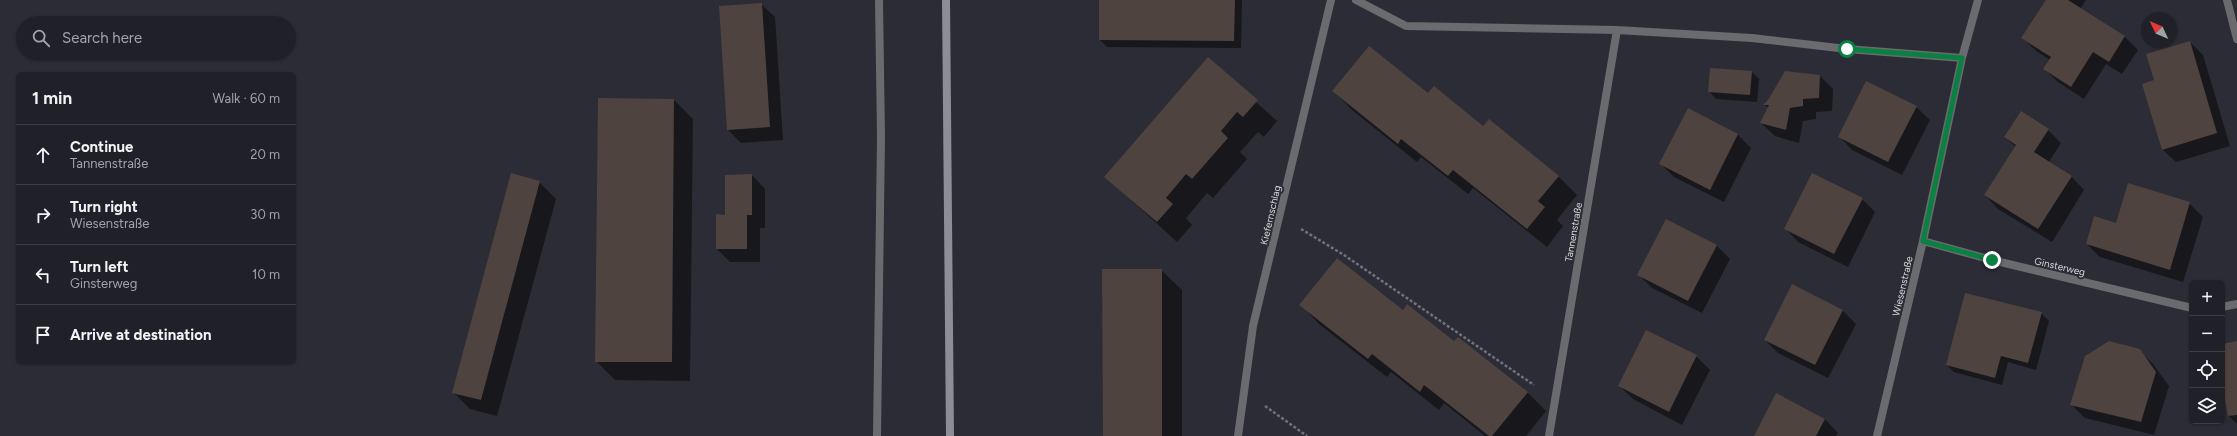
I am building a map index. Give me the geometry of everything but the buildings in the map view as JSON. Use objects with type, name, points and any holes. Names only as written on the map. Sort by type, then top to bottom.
[{"type":"main road","points":[[946,0],[950,433]]},
{"type":"street","points":[[877,436],[881,137],[879,0]]},
{"type":"street","name":"Kiefernschlag","points":[[1238,436],[1253,326],[1331,0]]},
{"type":"street","points":[[1356,0],[1406,26],[1617,30],[1752,38],[1847,49],[1962,58]]},
{"type":"street","name":"Wiesenstraße","points":[[1877,436],[1923,241],[1962,58],[1978,0]]},
{"type":"street","points":[[2227,0],[2237,39]]},
{"type":"street","name":"Tannenstraße","points":[[1549,436],[1617,30]]},
{"type":"street","name":"Ginsterweg","points":[[1923,241],[1992,260],[2189,307]]},
{"type":"street","points":[[2225,306],[2237,304]]},
{"type":"path","points":[[1280,217],[1344,255],[1555,400]]},
{"type":"path","points":[[1245,392],[1307,436]]},
{"type":"route","points":[[1847,49],[1962,58],[1923,241],[1992,260]]}]
